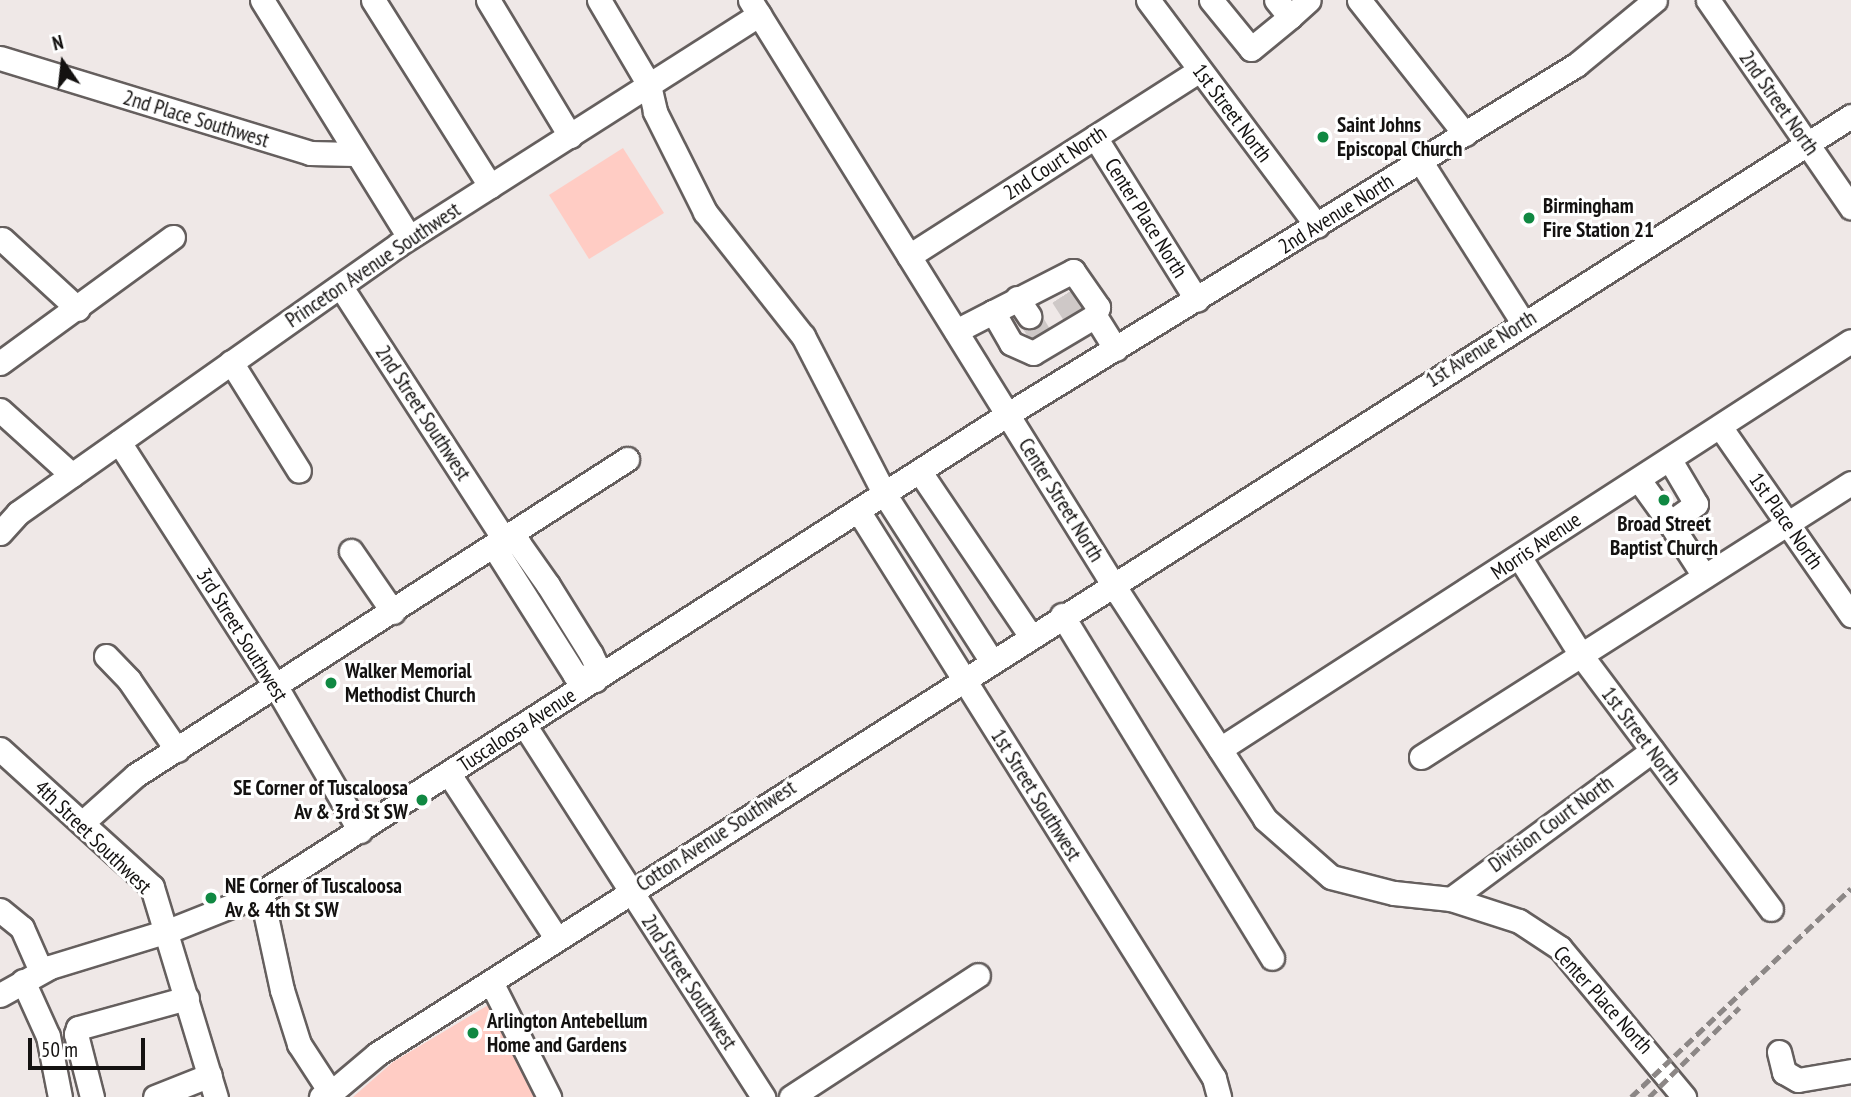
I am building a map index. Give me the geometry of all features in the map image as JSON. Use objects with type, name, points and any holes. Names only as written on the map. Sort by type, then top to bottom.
[{"type":"street","points":[[262,0],[354,154],[409,237]]},
{"type":"street","points":[[373,0],[490,186]]},
{"type":"street","points":[[488,0],[570,136]]},
{"type":"street","points":[[599,0],[649,85],[655,112],[705,212],[803,336],[885,495],[991,660]]},
{"type":"street","name":"1st Street North","points":[[1148,0],[1317,226]]},
{"type":"street","points":[[1211,0],[1251,49],[1283,8],[1309,0]]},
{"type":"street","points":[[1359,0],[1465,134]]},
{"type":"street","name":"2nd Avenue North","points":[[1008,414],[1576,65],[1655,0]]},
{"type":"street","name":"2nd Street North","points":[[1708,0],[1851,206]]},
{"type":"street","name":"Princeton Avenue Southwest","points":[[0,533],[18,513],[409,237],[649,85],[755,8]]},
{"type":"street","name":"Center Street North","points":[[755,8],[1112,583],[1265,819],[1331,877],[1395,893],[1451,900]]},
{"type":"street","name":"2nd Place Southwest","points":[[0,58],[310,153],[354,154]]},
{"type":"street","name":"2nd Court North","points":[[909,256],[1200,70]]},
{"type":"street","name":"1st Avenue North","points":[[1112,583],[1851,116]]},
{"type":"street","name":"Center Place North","points":[[1095,137],[1197,300]]},
{"type":"street","points":[[1420,162],[1523,323]]},
{"type":"street","points":[[0,363],[78,309],[173,237]]},
{"type":"street","points":[[2,239],[78,309]]},
{"type":"street","points":[[956,331],[993,312],[1023,307],[1057,287],[1073,271],[1098,307],[1084,320],[1033,353],[1011,343],[993,312]]},
{"type":"street","name":"2nd Street Southwest","points":[[341,287],[504,539],[498,553],[575,675],[595,680]]},
{"type":"street","points":[[1084,320],[1116,349]]},
{"type":"street","name":"Morris Avenue","points":[[1220,749],[1520,558],[1851,341]]},
{"type":"street","points":[[977,365],[1011,343]]},
{"type":"street","points":[[1046,343],[1068,378]]},
{"type":"street","points":[[231,362],[299,471]]},
{"type":"street","points":[[0,410],[72,475]]},
{"type":"street","name":"Tuscaloosa Avenue","points":[[0,995],[32,976],[168,931],[261,893],[526,726],[1008,414]]},
{"type":"street","name":"1st Place North","points":[[1721,428],[1851,615]]},
{"type":"street","name":"3rd Street Southwest","points":[[119,442],[275,685],[360,831]]},
{"type":"street","points":[[82,823],[128,782],[628,459]]},
{"type":"street","points":[[1670,460],[1695,499],[1693,508],[1670,523]]},
{"type":"street","points":[[920,472],[1030,635]]},
{"type":"street","points":[[1639,480],[1704,576]]},
{"type":"street","points":[[1421,757],[1851,483]]},
{"type":"street","name":"1st Street Southwest","points":[[859,512],[1216,1087]]},
{"type":"street","points":[[351,551],[393,612]]},
{"type":"street","name":"1st Street North","points":[[1520,558],[1581,655],[1771,909]]},
{"type":"street","name":"Cotton Avenue Southwest","points":[[326,1096],[377,1054],[1112,583]]},
{"type":"street","points":[[1062,615],[1272,958]]},
{"type":"street","points":[[106,656],[130,680],[177,751]]},
{"type":"street","name":"2nd Street Southwest","points":[[526,726],[762,1097]]},
{"type":"street","name":"4th Street Southwest","points":[[0,748],[152,887],[168,931],[213,1086]]},
{"type":"street","name":"Division Court North","points":[[1451,900],[1652,751]]},
{"type":"street","points":[[449,774],[557,939]]},
{"type":"street","points":[[261,893],[282,990],[299,1044],[326,1096]]},
{"type":"street","name":"Center Place North","points":[[1451,900],[1519,921],[1560,948],[1684,1097]]},
{"type":"street","points":[[0,910],[22,928],[61,1097]]},
{"type":"street","points":[[792,1097],[978,975]]},
{"type":"street","points":[[491,982],[549,1097]]},
{"type":"street","points":[[92,1097],[78,1028],[187,998]]},
{"type":"street","points":[[1779,1052],[1784,1072],[1798,1080],[1851,1071]]},
{"type":"street","points":[[155,1097],[213,1086]]},
{"type":"shaded area","points":[[623,148],[664,213],[589,259],[549,195]]},
{"type":"shaded area","name":"Arlington Antebellum Home and Gardens","points":[[490,1004],[539,1097],[353,1097],[393,1062]]},
{"type":"tunnel","points":[[1062,296],[1077,319]]},
{"type":"tunnel","points":[[1029,316],[1044,341]]},
{"type":"railway","points":[[1631,1097],[1851,888]]},
{"type":"railway","points":[[1649,1097],[1739,1008]]},
{"type":"place","name":"Saint Johns Episcopal Church","points":[[1323,137]]},
{"type":"place","name":"Birmingham Fire Station 21","points":[[1529,218]]},
{"type":"place","name":"Broad Street Baptist Church","points":[[1664,500]]},
{"type":"place","name":"Walker Memorial Methodist Church","points":[[331,683]]},
{"type":"place","name":"SE Corner of Tuscaloosa Av & 3rd St SW","points":[[422,800]]},
{"type":"place","name":"NE Corner of Tuscaloosa Av & 4th St SW","points":[[211,898]]},
{"type":"place","name":"Arlington Antebellum Home and Gardens","points":[[473,1033]]}]
